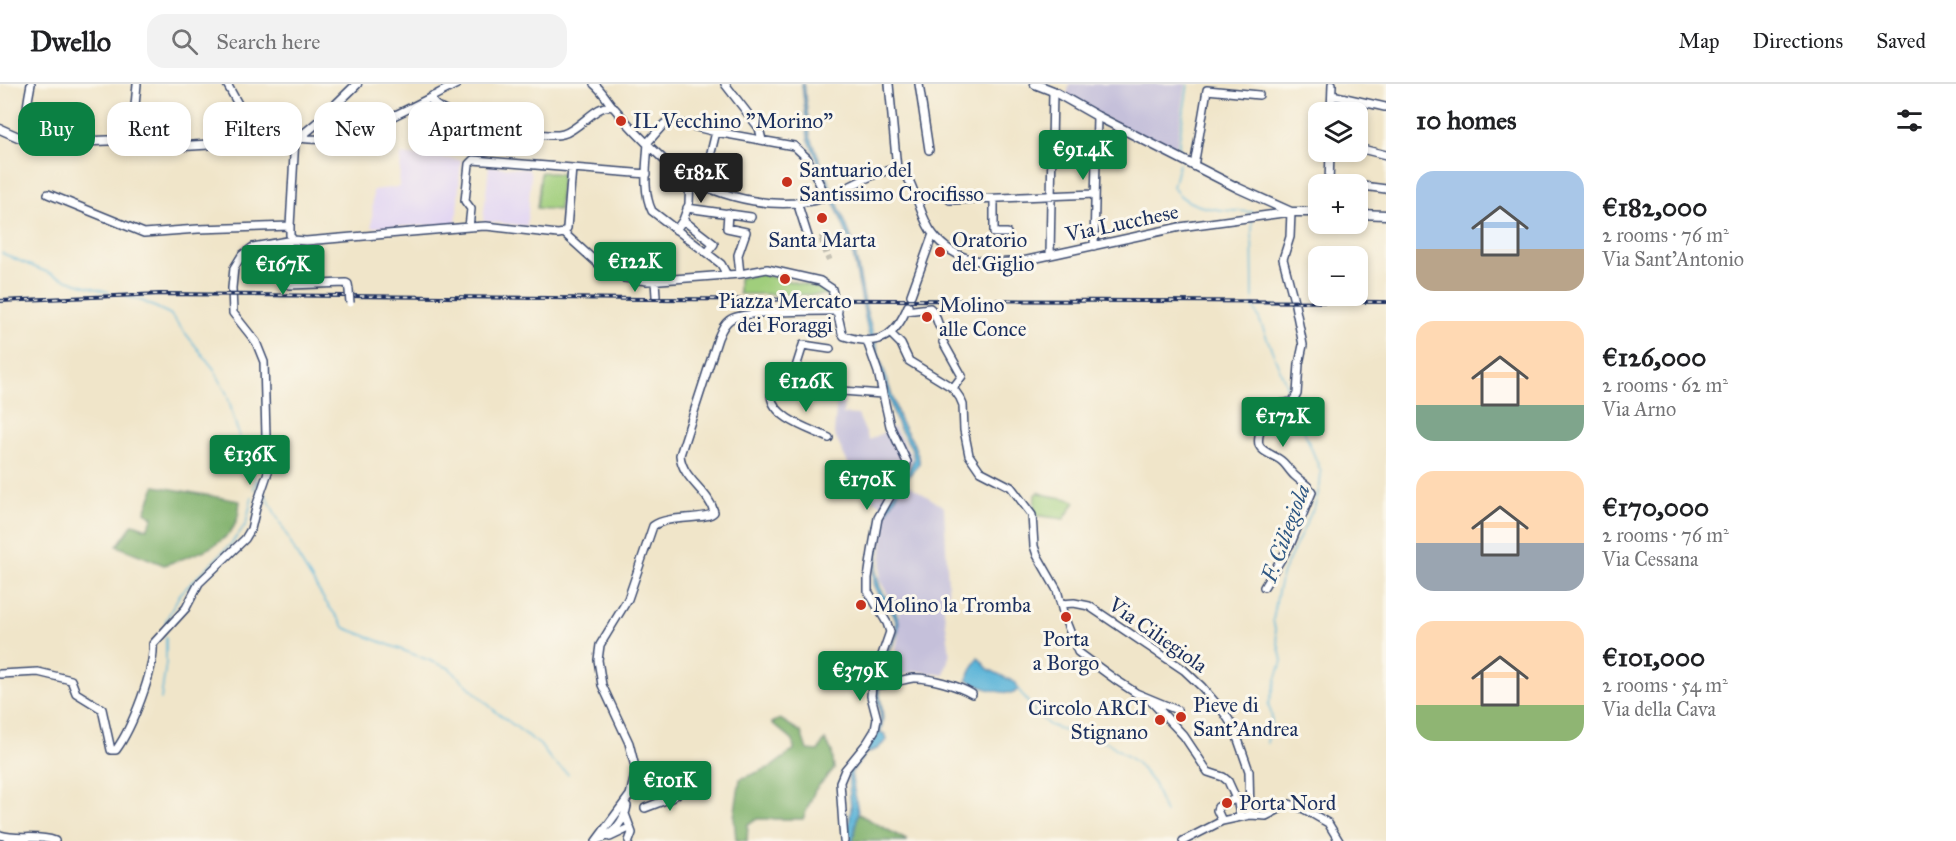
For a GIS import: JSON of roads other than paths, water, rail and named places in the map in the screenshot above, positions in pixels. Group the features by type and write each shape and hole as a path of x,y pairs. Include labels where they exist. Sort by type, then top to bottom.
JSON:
{"main road":[{"path":"302,133 317,123 357,84"},
{"path":"1035,84 1053,91 1238,188 1291,212 1308,212"},
{"path":"0,129 18,137"},
{"path":"1368,215 1384,216"}],"street":[{"path":"29,102 31,84"},
{"path":"135,102 137,84"},
{"path":"226,84 237,102"},
{"path":"302,138 317,139 348,134 458,84"},
{"path":"725,84 759,128 762,140"},
{"path":"889,84 897,169 907,177 933,234 911,295"},
{"path":"919,84 929,150"},
{"path":"1332,84 1332,102"},
{"path":"597,85 613,107 662,158 703,184 752,200 771,203 797,202 826,197 897,169"},
{"path":"1194,166 1207,90 1259,95"},
{"path":"1050,255 1053,91"},
{"path":"1332,95 1385,107"},
{"path":"432,96 435,106 460,116 495,127 551,135 570,132 596,110 608,106 613,107"},
{"path":"1094,246 1097,116"},
{"path":"733,274 651,211 648,200 648,142 664,124 670,121 799,149 807,158 826,197"},
{"path":"703,184 716,132"},
{"path":"1368,150 1386,155"},
{"path":"294,156 289,285 346,283 350,303"},
{"path":"469,226 471,209 465,201 469,164 473,160 647,174"},
{"path":"0,674 38,672 71,680 76,693 102,709 111,750 116,750 136,716 154,657 153,644 186,608 199,584 245,539 251,529 270,465 266,430 264,362 256,342 233,313 234,268 242,255 253,247 291,241 469,226 558,234 567,228 572,168"},
{"path":"676,230 687,208 690,177"},
{"path":"1368,187 1386,189"},
{"path":"48,194 144,233 290,226"},
{"path":"950,200 1095,194"},
{"path":"994,199 994,233 1007,233"},
{"path":"791,243 810,243 797,202"},
{"path":"687,208 750,217"},
{"path":"1264,587 1291,543 1312,492 1310,487 1295,476 1281,460 1260,448 1258,436 1266,413 1271,407 1293,401 1297,394 1303,345 1283,259 1290,237 1291,212"},
{"name":"Via Lucchese","path":"933,234 955,254 972,261 1009,263 1180,227 1291,212"},
{"path":"728,213 727,228 746,232 733,274"},
{"path":"683,220 714,244 707,253"},
{"path":"564,232 593,261 611,274 632,280 655,281 767,269 826,284 832,289 844,336 867,341 878,340 891,334 903,320 907,309 930,308 939,326"},
{"path":"655,281 656,296"},
{"path":"602,839 625,804 636,777 629,743 602,685 598,660 600,645 628,599 654,525 681,517 709,516 714,512 684,468 680,455 718,338 724,325 732,318 741,316 838,312"},
{"path":"891,334 901,344 909,361 953,388 963,405 964,430 970,458 980,471 1011,487 1032,515 1034,546 1037,555 1057,590 1078,652 1116,680 1150,700 1176,710"},
{"path":"844,841 840,782 845,770 867,743 875,728 876,719 871,696 872,684 890,630 870,595 867,586 868,573 878,518 906,468 907,462 904,451 893,433 878,372 867,341"},
{"path":"943,342 962,376 953,388"},
{"path":"790,386 802,345 830,349"},
{"path":"829,438 786,417 779,411 772,401 773,391 777,386 882,394"},
{"name":"Via Ciliegiola","path":"1061,604 1074,603 1089,606 1184,670 1202,687 1230,721 1236,733 1249,771 1251,815"},
{"path":"872,684 882,686 920,678 959,688 972,694"},
{"path":"1150,700 1184,736 1208,772 1228,781 1237,798 1240,817"},
{"path":"645,808 680,792"},
{"path":"1222,821 1218,807 1237,798"},
{"path":"617,830 625,814 627,806 625,804"},
{"path":"1183,841 1222,821 1251,815 1266,816 1285,806 1295,805 1328,823 1339,841"},
{"path":"625,814 632,833 629,841"},
{"path":"602,839 617,830 629,828"},
{"path":"0,835 12,838 45,838 55,841"}],"water":[{"path":"802,84 804,84 810,136 853,242 866,309 878,352 900,421 913,442 919,459 919,464 906,479 883,519 876,572 880,588 889,603 894,601 897,605 894,610 899,626 880,672 879,680 883,718 880,733 885,734 887,740 877,749 866,753 851,773 858,812 853,841 847,841 851,808 848,772 879,727 877,675 896,631 895,619 874,583 878,530 886,508 914,459 911,447 898,426 868,332 851,244 808,138"},
{"path":"978,657 988,669 1016,683 1018,689 1014,693 996,691 967,679"}],"waterway":[{"path":"1179,155 1188,84"},
{"path":"1179,163 1173,187 1188,201 1209,208 1252,213"},
{"path":"1252,221 1253,298"},
{"path":"2,253 54,275 109,292"},
{"path":"127,297 138,299 170,314 214,369 227,394 246,461 259,485"},
{"path":"1253,304 1292,399"},
{"name":"F. Ciliegiola","path":"1267,743 1272,719 1268,706 1282,661 1273,620 1278,591 1283,572 1315,505 1321,472 1293,404"},
{"path":"254,489 256,481"},
{"path":"265,494 298,557 345,628 449,668 496,712 540,745 552,761 568,774"},
{"path":"166,625 166,620 180,594 231,544 246,524 252,497"},
{"path":"161,699 166,663 166,637"},
{"path":"1018,689 1036,713 1049,725 1107,742 1137,763 1154,784 1165,813"}],"tunnel":[{"path":"810,243 822,239 829,260"}],"railway":[{"path":"0,301 161,294 645,299 1386,302"}],"place":[{"name":"IL Vecchino \"Morino\"","path":"621,121"},
{"name":"Santuario del Santissimo Crocifisso","path":"787,182"},
{"name":"Santa Marta","path":"822,218"},
{"name":"Oratorio del Giglio","path":"940,252"},
{"name":"Piazza Mercato dei Foraggi","path":"785,279"},
{"name":"Molino alle Conce","path":"927,317"},
{"name":"Molino la Tromba","path":"861,605"},
{"name":"Porta a Borgo","path":"1066,617"},
{"name":"Pieve di Sant'Andrea","path":"1181,717"},
{"name":"Circolo ARCI Stignano","path":"1160,720"},
{"name":"Porta Nord","path":"1227,803"}]}
